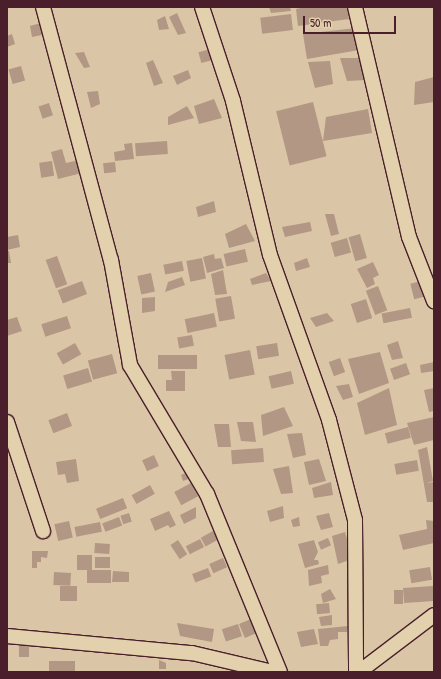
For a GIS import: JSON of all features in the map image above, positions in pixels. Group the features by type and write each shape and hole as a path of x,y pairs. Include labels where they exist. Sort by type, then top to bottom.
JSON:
{"street":[{"path":"43,7 111,260 130,365 207,494 280,672"},
{"path":"202,7 232,101 270,256 329,420 355,520 358,672"},
{"path":"354,7 409,237 434,301"},
{"path":"7,422 43,531"},
{"path":"358,672 434,615"},
{"path":"7,636 192,653 273,672"}],"building":[{"path":"269,7 290,7 291,11 271,13"},
{"path":"306,7 347,7 349,19 298,26 296,9"},
{"path":"177,13 186,33 178,35 169,17"},
{"path":"291,14 293,30 262,34 260,18"},
{"path":"165,16 169,29 159,30 157,20"},
{"path":"44,22 47,34 32,37 30,26"},
{"path":"356,28 365,49 307,59 303,34"},
{"path":"12,34 15,44 7,47 7,36"},
{"path":"211,49 214,60 201,63 198,52"},
{"path":"84,52 90,67 84,68 75,53"},
{"path":"340,58 361,58 366,80 347,81"},
{"path":"153,60 163,83 154,86 146,63"},
{"path":"330,61 333,84 315,88 308,62"},
{"path":"21,66 25,80 13,84 9,70"},
{"path":"188,70 191,78 177,85 173,76"},
{"path":"434,77 434,102 414,105 415,82"},
{"path":"98,91 100,104 91,108 87,92"},
{"path":"214,99 222,118 199,124 194,106"},
{"path":"313,102 327,156 290,166 276,111"},
{"path":"49,103 53,115 43,119 39,106"},
{"path":"187,106 194,118 168,125 168,117"},
{"path":"368,109 372,133 323,141 326,117"},
{"path":"167,141 168,154 136,156 135,143"},
{"path":"132,143 134,159 115,161 114,152 125,150 124,144"},
{"path":"62,149 66,163 79,160 82,173 58,179 51,152"},
{"path":"52,161 54,176 41,178 39,163"},
{"path":"115,162 116,172 104,173 103,163"},
{"path":"214,201 216,212 198,217 196,207"},
{"path":"325,214 334,214 339,234 331,236"},
{"path":"310,222 312,231 285,237 282,227"},
{"path":"246,224 255,241 229,248 225,234"},
{"path":"360,234 367,258 355,261 348,237"},
{"path":"18,235 20,247 7,250 7,237"},
{"path":"347,238 351,252 335,257 331,243"},
{"path":"245,249 248,262 226,267 224,254"},
{"path":"7,251 9,251 11,263 7,263"},
{"path":"214,254 215,259 221,258 224,268 207,273 203,257"},
{"path":"57,256 67,284 56,288 46,260"},
{"path":"202,258 206,279 190,282 186,261"},
{"path":"307,258 310,267 296,271 294,263"},
{"path":"182,261 184,271 165,274 163,265"},
{"path":"373,262 379,275 373,278 375,284 367,288 357,269"},
{"path":"223,270 227,294 215,295 211,274"},
{"path":"151,273 155,292 141,294 137,276"},
{"path":"266,273 271,281 252,285 250,279"},
{"path":"182,277 185,285 165,292 168,282"},
{"path":"82,281 87,294 63,303 58,290"},
{"path":"421,281 425,297 414,299 410,284"},
{"path":"378,286 387,310 375,315 366,291"},
{"path":"231,296 235,319 219,321 215,299"},
{"path":"155,297 155,311 142,313 142,298"},
{"path":"366,299 372,318 357,323 351,304"},
{"path":"410,308 412,318 383,323 382,314"},
{"path":"214,313 217,327 188,333 185,319"},
{"path":"327,313 334,321 316,327 310,318"},
{"path":"67,316 71,328 45,337 41,324"},
{"path":"17,317 22,331 7,336 7,320"},
{"path":"192,335 194,346 179,348 177,338"},
{"path":"398,341 403,358 392,360 387,345"},
{"path":"75,343 81,354 63,365 57,353"},
{"path":"277,343 279,356 258,359 256,346"},
{"path":"250,350 255,375 229,380 224,355"},
{"path":"380,352 389,383 359,394 348,359"},
{"path":"112,354 117,373 93,380 88,360"},
{"path":"158,355 197,355 197,369 158,369"},
{"path":"340,358 345,372 334,376 329,362"},
{"path":"434,362 434,371 421,373 420,365"},
{"path":"406,363 410,374 394,380 390,369"},
{"path":"88,368 92,381 67,389 63,376"},
{"path":"171,371 185,371 185,391 166,391 166,380 172,380"},
{"path":"291,371 294,384 272,389 269,376"},
{"path":"349,384 353,397 343,400 336,386"},
{"path":"389,388 397,425 365,435 357,403"},
{"path":"434,388 434,411 429,412 424,390"},
{"path":"284,407 293,426 263,436 261,415"},
{"path":"67,413 72,426 53,433 48,420"},
{"path":"434,417 434,440 414,445 407,423"},
{"path":"237,422 253,422 256,442 241,441"},
{"path":"214,424 229,424 231,447 218,447"},
{"path":"408,427 411,438 388,444 385,433"},
{"path":"302,433 306,455 293,458 287,434"},
{"path":"427,447 433,481 426,483 434,482 434,502 427,502 418,450"},
{"path":"263,448 264,462 232,464 231,450"},
{"path":"154,455 159,466 147,471 142,460"},
{"path":"76,459 79,481 67,483 65,474 58,475 56,462"},
{"path":"319,459 326,481 309,485 304,462"},
{"path":"417,460 419,471 396,475 394,464"},
{"path":"289,466 293,493 281,494 273,469"},
{"path":"188,472 191,478 183,481 181,475"},
{"path":"331,482 333,495 314,498 312,488"},
{"path":"191,483 198,496 181,505 174,492"},
{"path":"150,485 155,494 136,504 132,495"},
{"path":"123,498 127,508 100,519 96,509"},
{"path":"283,506 284,518 270,522 267,511"},
{"path":"196,507 196,518 184,524 180,515"},
{"path":"169,511 176,525 170,528 168,525 155,531 150,519"},
{"path":"129,513 132,522 123,524 120,516"},
{"path":"329,513 333,527 321,530 316,516"},
{"path":"119,517 122,525 105,532 102,523"},
{"path":"299,517 300,526 293,527 291,520"},
{"path":"426,520 434,521 434,543 403,550 399,535 427,529"},
{"path":"69,521 73,538 58,541 54,524"},
{"path":"100,522 102,532 76,537 74,527"},
{"path":"213,531 218,540 206,547 201,538"},
{"path":"345,532 353,559 338,564 332,536"},
{"path":"328,538 331,545 321,550 318,542"},
{"path":"200,539 204,547 190,554 186,546"},
{"path":"178,540 187,554 180,559 170,545"},
{"path":"314,540 318,552 314,560 318,560 319,564 305,568 298,544"},
{"path":"95,543 110,544 109,554 94,553"},
{"path":"32,551 48,551 47,558 41,557 41,562 37,562 37,568 32,568"},
{"path":"77,555 92,555 92,570 77,570"},
{"path":"95,557 110,557 110,568 95,568"},
{"path":"223,558 227,567 213,573 209,564"},
{"path":"328,565 329,574 321,576 322,583 309,586 308,570"},
{"path":"430,567 432,580 411,583 409,570"},
{"path":"208,568 211,576 195,582 192,574"},
{"path":"87,570 111,570 111,583 87,583"},
{"path":"113,571 129,572 129,582 112,582"},
{"path":"54,572 71,573 70,586 53,585"},
{"path":"60,586 77,586 77,601 60,601"},
{"path":"433,586 434,601 404,603 403,588"},
{"path":"330,589 336,599 323,603 321,594"},
{"path":"394,590 403,590 403,604 394,604"},
{"path":"329,603 330,613 317,614 316,604"},
{"path":"332,615 332,625 321,626 319,617"},
{"path":"251,619 257,633 245,638 239,624"},
{"path":"177,623 214,629 212,642 180,636"},
{"path":"238,624 242,636 226,642 222,629"},
{"path":"348,626 347,632 338,632 338,639 330,640 328,646 320,646 318,629"},
{"path":"314,629 318,644 301,647 297,632"},
{"path":"19,646 29,646 29,657 19,657"},
{"path":"159,660 166,663 166,669 159,669"},
{"path":"49,661 75,661 75,672 49,672"}]}
